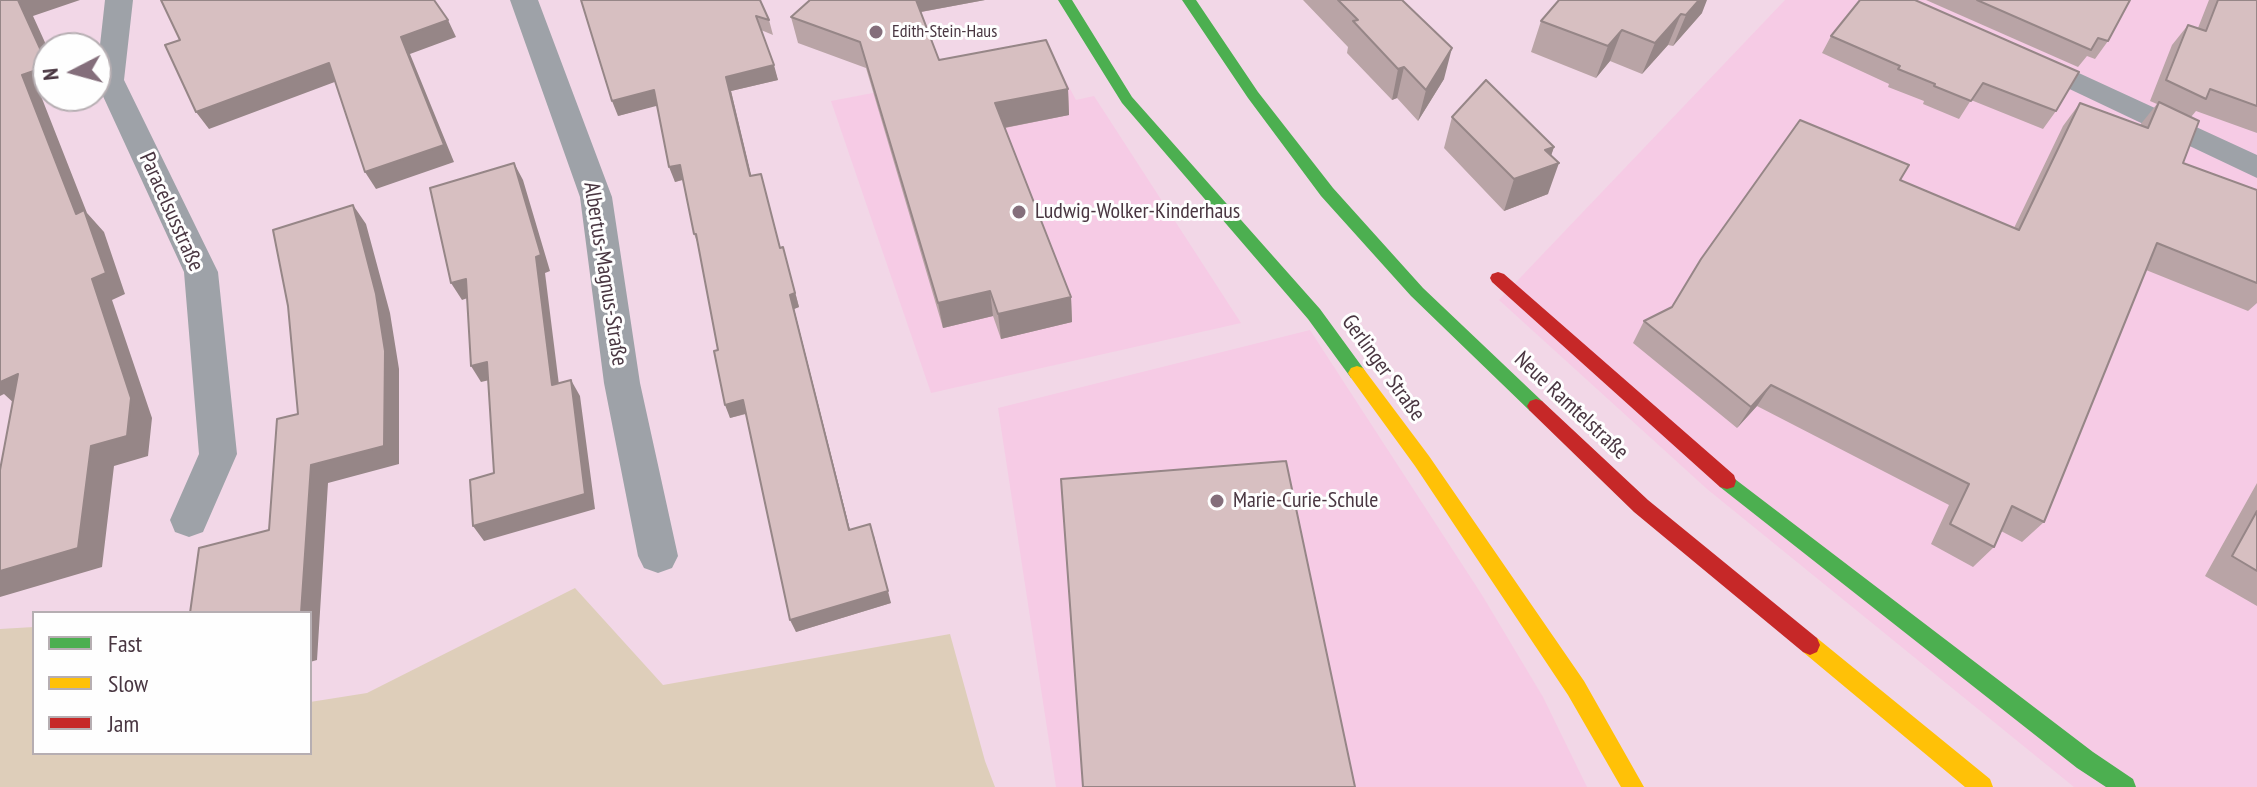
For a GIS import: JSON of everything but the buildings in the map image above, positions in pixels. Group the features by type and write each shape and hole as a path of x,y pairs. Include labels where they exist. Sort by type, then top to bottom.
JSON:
{"street":[{"name":"Paracelsusstraße","path":"119,0 110,80 201,272 218,454 189,520"},
{"name":"Albertus-Magnus-Straße","path":"524,0 596,197 622,383 658,556"},
{"name":"Gerlinger Straße","path":"1065,0 1127,100 1314,314 1422,461 1576,688 1633,787"},
{"name":"Neue Ramtelstraße","path":"1189,0 1253,95 1327,192 1417,292 1641,506 1982,787"},
{"path":"2008,50 2257,168"},
{"name":"Neue Ramtelstraße","path":"1498,278 1717,473 2085,760 2125,787"}],"shaded area":[{"path":"1785,0 2257,0 2257,787 2074,787 1707,489 1499,300"},
{"name":"Ludwig-Wolker-Kinderhaus","path":"1045,42 1076,100 1094,96 1241,323 931,393 831,101 925,83"},
{"name":"Marie-Curie-Schule","path":"1310,330 1482,595 1543,697 1587,787 1056,787 998,408"},
{"path":"575,588 663,685 950,634 995,787 0,787 0,629 32,627 32,755 312,755 312,702 367,693"}],"traffic: fast":[{"path":"1065,0 1127,100 1314,314 1357,373"},
{"path":"1189,0 1253,95 1327,192 1417,292 1536,406"},
{"path":"1727,481 2085,760 2125,787"}],"traffic: slow":[{"path":"1357,373 1422,461 1576,688 1633,787"},
{"path":"1810,645 1982,787"}],"traffic: jam":[{"path":"1498,278 1727,481"},
{"path":"1536,406 1641,506 1810,645"}],"place":[{"name":"Edith-Stein-Haus","path":"876,32"},
{"name":"Ludwig-Wolker-Kinderhaus","path":"1019,212"},
{"name":"Marie-Curie-Schule","path":"1217,501"}]}
